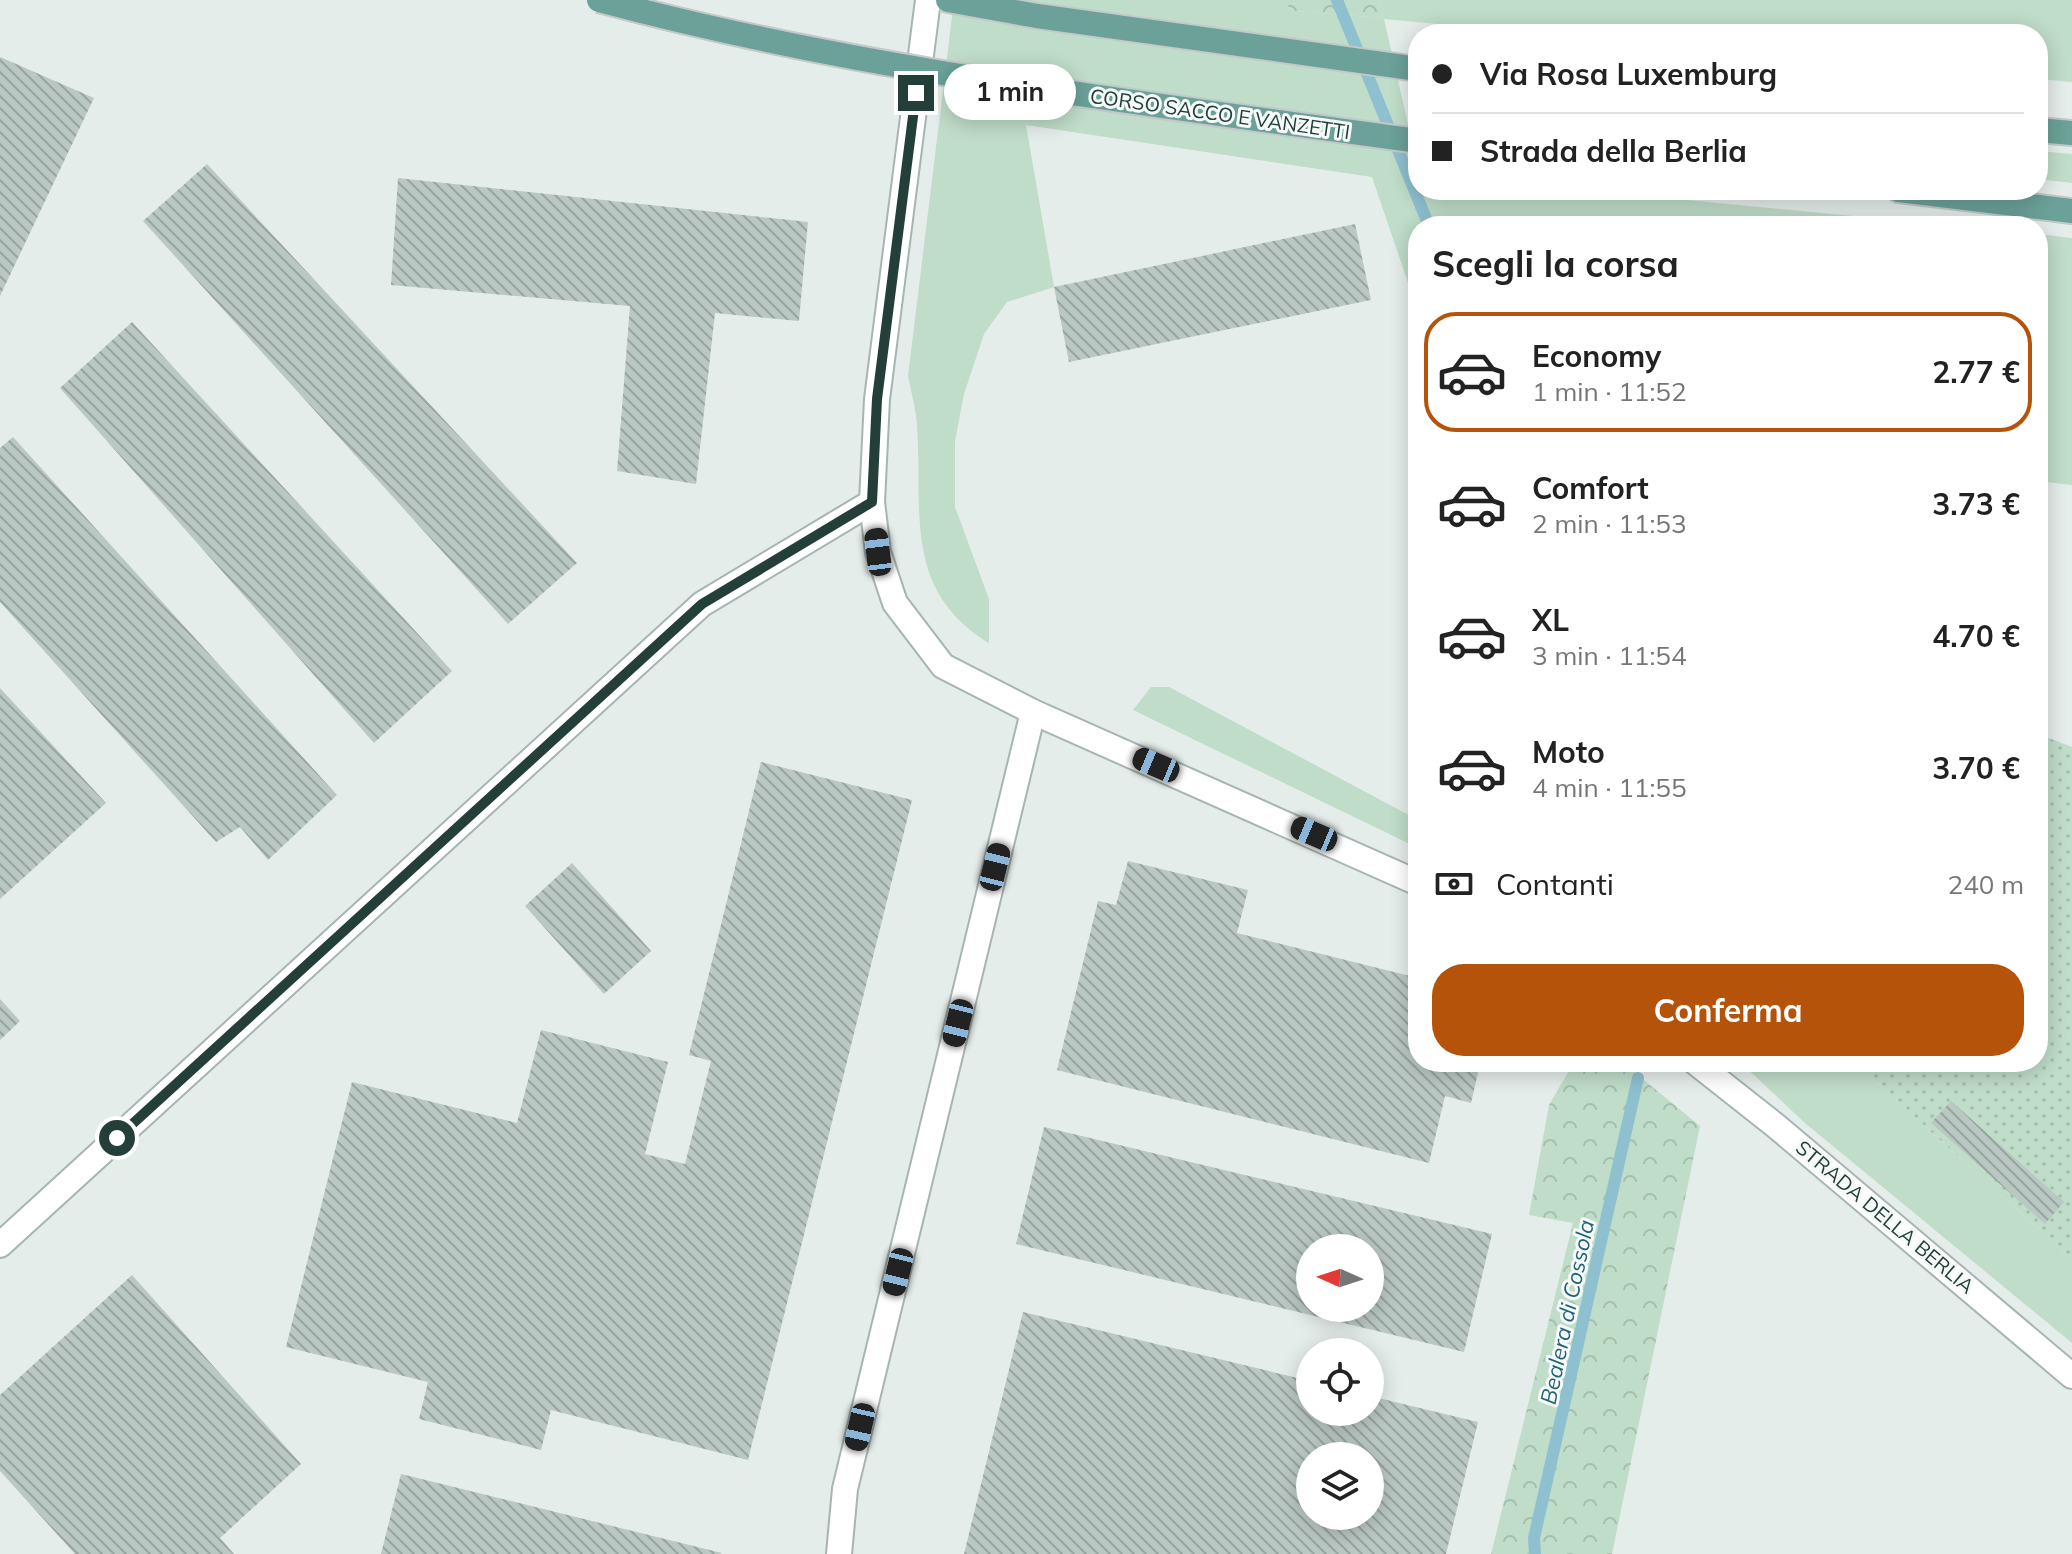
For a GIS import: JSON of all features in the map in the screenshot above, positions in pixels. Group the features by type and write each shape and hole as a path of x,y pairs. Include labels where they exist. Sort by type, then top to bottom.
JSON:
{"main road":[{"name":"CORSO SACCO E VANZETTI","path":"599,0 858,57 1039,88 1408,140"},
{"path":"948,0 1037,16 1408,68"},
{"path":"2048,131 2072,133"},
{"path":"1981,200 2072,211"}],"street":[{"path":"928,0 877,399 872,502 878,552 895,603 943,666 1033,712 1408,878"},
{"path":"0,1245 702,604 872,502"},
{"path":"839,1554 845,1489 1033,712"},
{"name":"STRADA DELLA BERLIA","path":"1707,1072 2072,1376"}],"green space":[{"path":"954,0 1279,0 1295,11 1383,18 1379,0 2072,0 2072,82 2048,80 2048,24 1437,24 1384,19 1408,124 1408,200 1687,200 1852,216 1408,216 1408,283 1372,177 1026,125 1054,287 1007,302 984,334 964,394 955,441 955,507 989,599 989,643 961,622 942,599 930,573 919,518 917,425 908,376"},
{"path":"1279,0 1379,0 1383,18 1295,11"},
{"path":"2048,152 2072,154 2072,183 2048,180"},
{"path":"2048,235 2072,238 2072,485 2048,482"},
{"path":"1151,687 1169,687 1408,815 1408,843 1133,710"},
{"path":"2048,738 2072,747 2072,1259 1865,1072 2048,1072"},
{"path":"1568,1072 1634,1072 1700,1126 1612,1554 1491,1554 1573,1223 1529,1215 1549,1105"},
{"path":"1751,1072 1865,1072 2072,1259 2072,1343 1805,1123"}],"building":[{"path":"0,57 94,98 0,296"},
{"path":"207,164 577,563 508,624 143,221"},
{"path":"398,178 808,222 799,321 715,313 696,484 617,471 630,306 391,285"},
{"path":"1355,224 1371,300 1069,362 1054,287"},
{"path":"132,322 452,671 374,743 60,388"},
{"path":"13,437 337,795 268,860 240,827 216,842 0,602 0,448"},
{"path":"0,688 106,803 0,899"},
{"path":"761,762 912,800 748,1460 551,1410 541,1450 419,1419 428,1382 286,1347 352,1082 517,1123 541,1030 668,1062 645,1154 685,1164 711,1061 689,1055"},
{"path":"1128,861 1248,890 1237,933 1408,976 1408,1072 1478,1072 1471,1103 1445,1096 1429,1163 1057,1070 1098,901 1116,905"},
{"path":"572,863 651,951 604,994 525,906"},
{"path":"0,999 20,1021 0,1040"},
{"path":"1951,1101 2064,1202 2045,1224 1931,1123"},
{"path":"1044,1127 1492,1234 1464,1352 1340,1322 1384,1322 1384,1234 1296,1234 1296,1312 1016,1244"},
{"path":"132,1275 301,1464 220,1538 234,1554 75,1554 0,1471 0,1395"},
{"path":"1023,1312 1296,1378 1296,1426 1384,1426 1384,1399 1478,1422 1446,1554 964,1554"},
{"path":"401,1474 722,1553 381,1554"}],"waterway":[{"name":"Bealera di Cossola","path":"1337,0 1408,174"},
{"name":"Bealera di Cossola","path":"1418,200 1425,216"},
{"name":"Bealera di Cossola","path":"1535,1554 1534,1538 1638,1078"}],"route":[{"path":"117,1138 702,604 872,502 877,399 916,93"}]}
